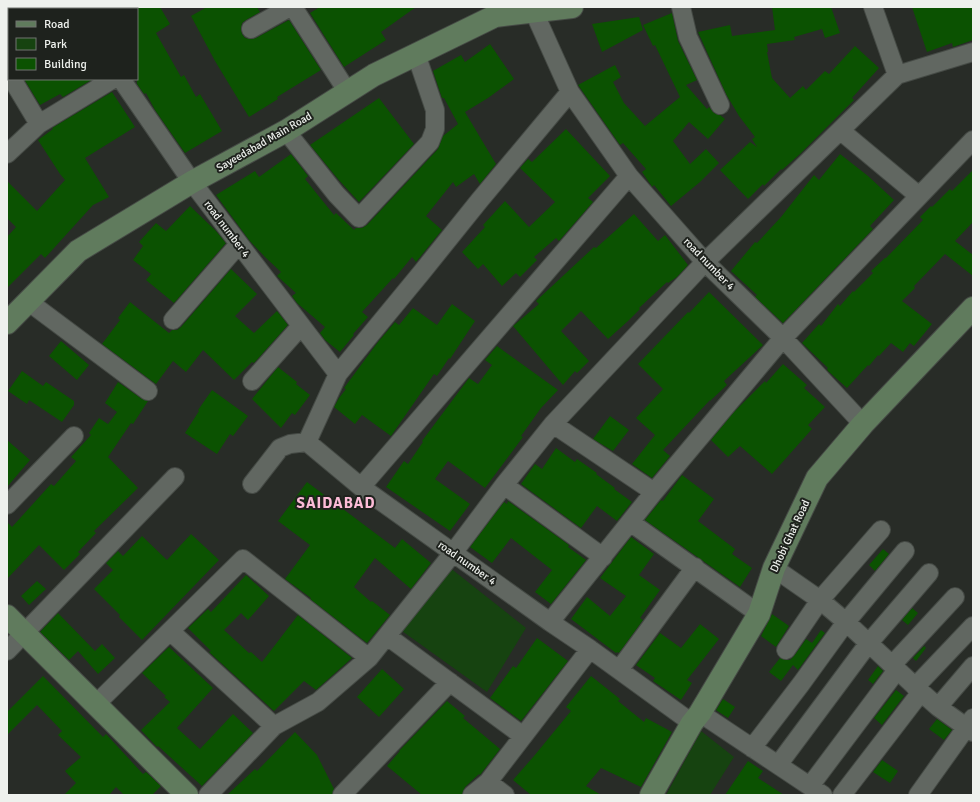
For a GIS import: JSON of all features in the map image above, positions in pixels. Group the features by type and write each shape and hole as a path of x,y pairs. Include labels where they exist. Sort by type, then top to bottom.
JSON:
{"main road":[{"name":"Sayeedabad Main Road","path":"7,324 78,251 192,182 286,132 347,91 374,75 494,16 534,10 572,7"},
{"name":"Dhobi Ghat Road","path":"651,795 759,614 774,568 817,478 863,424 973,308"},
{"path":"7,616 187,795"}],"street":[{"path":"250,29 291,7 347,91"},
{"path":"681,7 688,37 720,105"},
{"path":"873,7 897,75"},
{"name":"road number 4","path":"534,10 570,92 630,176 706,262 783,338 863,424"},
{"path":"208,795 274,726 318,702 369,658 553,424 706,262 897,75 973,52"},
{"path":"286,132 336,194 359,218 430,142 435,130 435,110 416,54"},
{"path":"13,80 39,124"},
{"path":"7,154 39,124 111,80"},
{"name":"road number 4","path":"122,80 192,182 338,374"},
{"path":"252,484 280,448 290,444 307,442 338,374 570,92"},
{"path":"841,131 919,196"},
{"path":"550,622 654,492 783,338 973,140"},
{"path":"361,487 630,176"},
{"path":"173,320 239,244"},
{"path":"29,302 148,391"},
{"path":"252,381 301,326"},
{"path":"553,424 654,492"},
{"path":"7,505 74,436"},
{"name":"road number 4","path":"307,442 361,487 619,670 696,718 752,748 817,791"},
{"path":"7,651 175,477"},
{"path":"504,485 602,557"},
{"path":"630,522 759,614"},
{"path":"786,650 820,600 881,530"},
{"path":"752,748 846,622 905,552"},
{"path":"96,704 243,559 369,658"},
{"path":"619,670 695,568"},
{"path":"774,568 820,600 938,706 971,726 918,795"},
{"path":"778,765 868,644 929,573"},
{"path":"817,791 894,667 955,597"},
{"path":"842,795 918,689 973,626"},
{"path":"170,631 274,726"},
{"path":"387,636 524,736"},
{"path":"472,795 488,782 590,649"},
{"path":"938,706 973,666"},
{"path":"342,795 450,682"},
{"path":"488,782 505,795"}],"green space":[{"path":"449,567 526,628 487,692 402,631"},
{"path":"701,731 734,757 710,795 666,795"}],"building":[{"path":"160,7 170,24 156,33 181,77 184,75 196,97 200,94 222,131 185,153 155,110 146,93 144,94 137,84 137,8"},
{"path":"207,7 257,7 260,12 242,23 242,34 245,38 251,39 256,38 289,20 321,70 277,97 278,99 249,117 215,61 191,16"},
{"path":"320,7 416,7 381,32 386,40 344,67 310,13"},
{"path":"772,7 831,7 840,33 825,38 822,29 794,37 795,40 767,44 772,78 790,98 803,86 806,90 825,71 829,74 855,46 879,68 852,98 854,100 800,154 782,170 781,169 764,186 763,184 748,199 720,170 750,142 757,147 752,139 755,137 739,116 726,94 698,32 730,25 732,36 775,30"},
{"path":"912,7 973,7 973,40 953,47 952,43 927,52"},
{"path":"672,13 678,41 697,80 686,85 707,109 709,107 714,113 725,119 708,139 689,122 673,141 690,164 706,149 719,163 700,182 671,206 654,185 652,187 642,172 646,169 623,143 620,145 578,85 615,65 621,77 613,82 624,103 645,126 680,97 655,45 653,46 643,25"},
{"path":"639,17 643,30 602,52 592,24"},
{"path":"490,44 514,79 488,98 465,112 496,164 480,184 474,174 456,187 453,182 426,216 442,230 416,262 412,257 394,279 393,278 362,312 368,317 340,352 325,340 320,333 325,327 297,303 292,296 296,293 277,276 281,272 249,240 216,195 255,171 259,177 291,154 308,176 305,179 334,215 336,213 354,230 356,228 362,228 367,225 438,149 443,136 458,124 444,98 442,98 433,71 461,55 465,62"},
{"path":"25,80 91,80 63,97 60,94 40,105"},
{"path":"112,92 135,127 85,158 109,197 93,205 45,258 41,254 7,288 7,237 16,227 7,218 7,181 37,211 65,180 38,140 53,129 52,128"},
{"path":"379,98 414,144 359,202 310,145"},
{"path":"566,129 610,176 588,198 593,202 559,241 556,238 534,257 537,260 520,277 516,273 502,286 483,264 478,269 462,252 485,227 483,225 505,201 529,227 555,202 520,168 528,159 532,162"},
{"path":"840,154 868,176 894,200 870,226 873,229 783,323 755,297 757,295 731,271 755,242 757,243 781,217 814,175 819,180"},
{"path":"973,170 973,222 955,241 973,255 973,276 945,254 914,286 915,288 902,301 932,324 914,346 910,343 903,352 891,343 847,388 828,371 828,368 802,343 819,324 821,326 838,304 840,306 853,291 854,292 873,273 871,271 886,258 923,220 920,217 950,189 952,191"},
{"path":"190,206 216,231 226,243 174,303 146,280 151,274 133,260 143,246 139,242 156,223 166,231"},
{"path":"634,214 658,241 665,235 688,265 677,277 668,283 667,282 608,339 581,311 561,331 589,361 577,373 575,371 563,385 513,326 539,304 536,301 594,247 596,248"},
{"path":"231,269 257,294 235,316 254,333 277,311 288,325 254,363 252,362 234,380 203,350 186,372 173,361 156,384 102,344 120,320 118,318 130,302 169,333 172,330 177,330"},
{"path":"709,292 763,345 724,381 727,385 710,400 663,450 670,456 652,478 632,464 655,435 636,418 663,389 638,364"},
{"path":"452,304 475,321 450,359 449,358 437,376 434,374 391,436 362,415 355,424 334,407 346,389 344,388 378,342 395,322 399,325 413,308 437,325"},
{"path":"61,341 89,365 77,380 49,356"},
{"path":"497,346 558,390 541,408 521,436 523,437 485,488 448,461 435,479 470,504 450,531 386,487 404,461 408,464 423,442 422,441 469,378 478,384 492,365 485,360"},
{"path":"783,364 807,385 804,388 825,407 808,425 812,429 772,474 740,446 728,457 711,440 733,413 765,381 766,383"},
{"path":"278,367 297,382 296,384 310,395 295,415 292,413 281,428 252,399"},
{"path":"22,371 43,386 46,382 74,401 74,405 62,422 29,400 27,404 8,391"},
{"path":"118,382 142,399 148,401 108,457 138,488 94,531 96,533 78,552 80,554 64,570 39,545 7,579 7,522 12,527 51,484 54,486 76,461 71,457 91,435 89,433 99,418 108,424 117,412 105,403"},
{"path":"212,390 248,416 233,436 230,434 217,454 185,433 199,411 198,410"},
{"path":"610,416 629,430 613,451 593,439"},
{"path":"7,440 30,460 7,487"},
{"path":"556,448 575,462 577,459 597,473 596,474 615,488 614,489 632,502 617,521 597,506 581,528 521,484 535,464 542,469"},
{"path":"682,475 714,499 698,521 735,549 732,554 752,568 740,587 645,520 661,500 663,501"},
{"path":"307,482 395,548 402,539 431,563 411,589 375,558 354,587 371,602 372,601 390,615 367,643 285,579 310,545 278,521"},
{"path":"508,501 569,545 568,547 586,560 551,604 535,592 552,570 511,538 492,563 470,547 504,502 507,504"},
{"path":"191,534 219,560 142,640 94,589 113,570 106,563 118,551 123,556 142,536 167,560"},
{"path":"631,537 654,554 639,575 660,590 640,618 643,620 619,653 616,653 571,619 587,597 610,616 626,596 600,578"},
{"path":"883,549 889,554 875,571 869,565"},
{"path":"246,575 269,596 248,620 241,613 224,630 249,653 251,652 262,662 298,615 352,658 316,690 304,681 274,711 209,652 211,651 188,628 208,609 211,612"},
{"path":"37,581 46,589 29,605 21,596"},
{"path":"912,608 918,613 908,625 902,620"},
{"path":"58,613 95,651 102,644 115,658 98,674 78,651 69,660 40,632"},
{"path":"772,614 789,626 776,647 761,636"},
{"path":"700,624 719,639 687,680 692,683 681,700 653,681 655,678 636,665 660,633 681,648"},
{"path":"821,630 825,633 798,670 793,665 781,681 769,672 780,658 790,660 806,639 812,643"},
{"path":"537,638 568,661 521,721 490,698 513,666 516,668"},
{"path":"924,646 926,648 916,661 913,658"},
{"path":"169,647 213,688 177,728 200,749 233,714 253,733 202,786 158,746 157,747 141,730 170,702 164,697 166,696 142,673"},
{"path":"878,666 883,671 873,684 868,680"},
{"path":"382,669 404,689 379,717 357,697"},
{"path":"43,676 103,737 106,734 143,774 146,772 161,786 152,795 124,795 116,787 109,795 64,795 76,783 65,771 81,757 58,735 62,731 37,705 7,735 7,712"},
{"path":"591,676 620,699 618,701 644,722 646,718 672,732 641,787 601,768 586,786 601,795 531,795 513,780 571,711 566,707"},
{"path":"896,690 904,696 882,725 874,718"},
{"path":"723,699 735,707 728,718 716,710"},
{"path":"447,701 465,716 463,718 500,749 480,775 479,774 465,787 462,795 422,795 387,766 399,751"},
{"path":"937,719 952,730 944,740 929,729"},
{"path":"295,732 317,755 334,789 332,795 227,795 255,769 257,771"},
{"path":"882,760 898,771 890,783 873,772"},
{"path":"748,761 763,771 758,778 784,795 725,795"}],"district":[{"name":"SAIDABAD","path":"336,503"}]}
